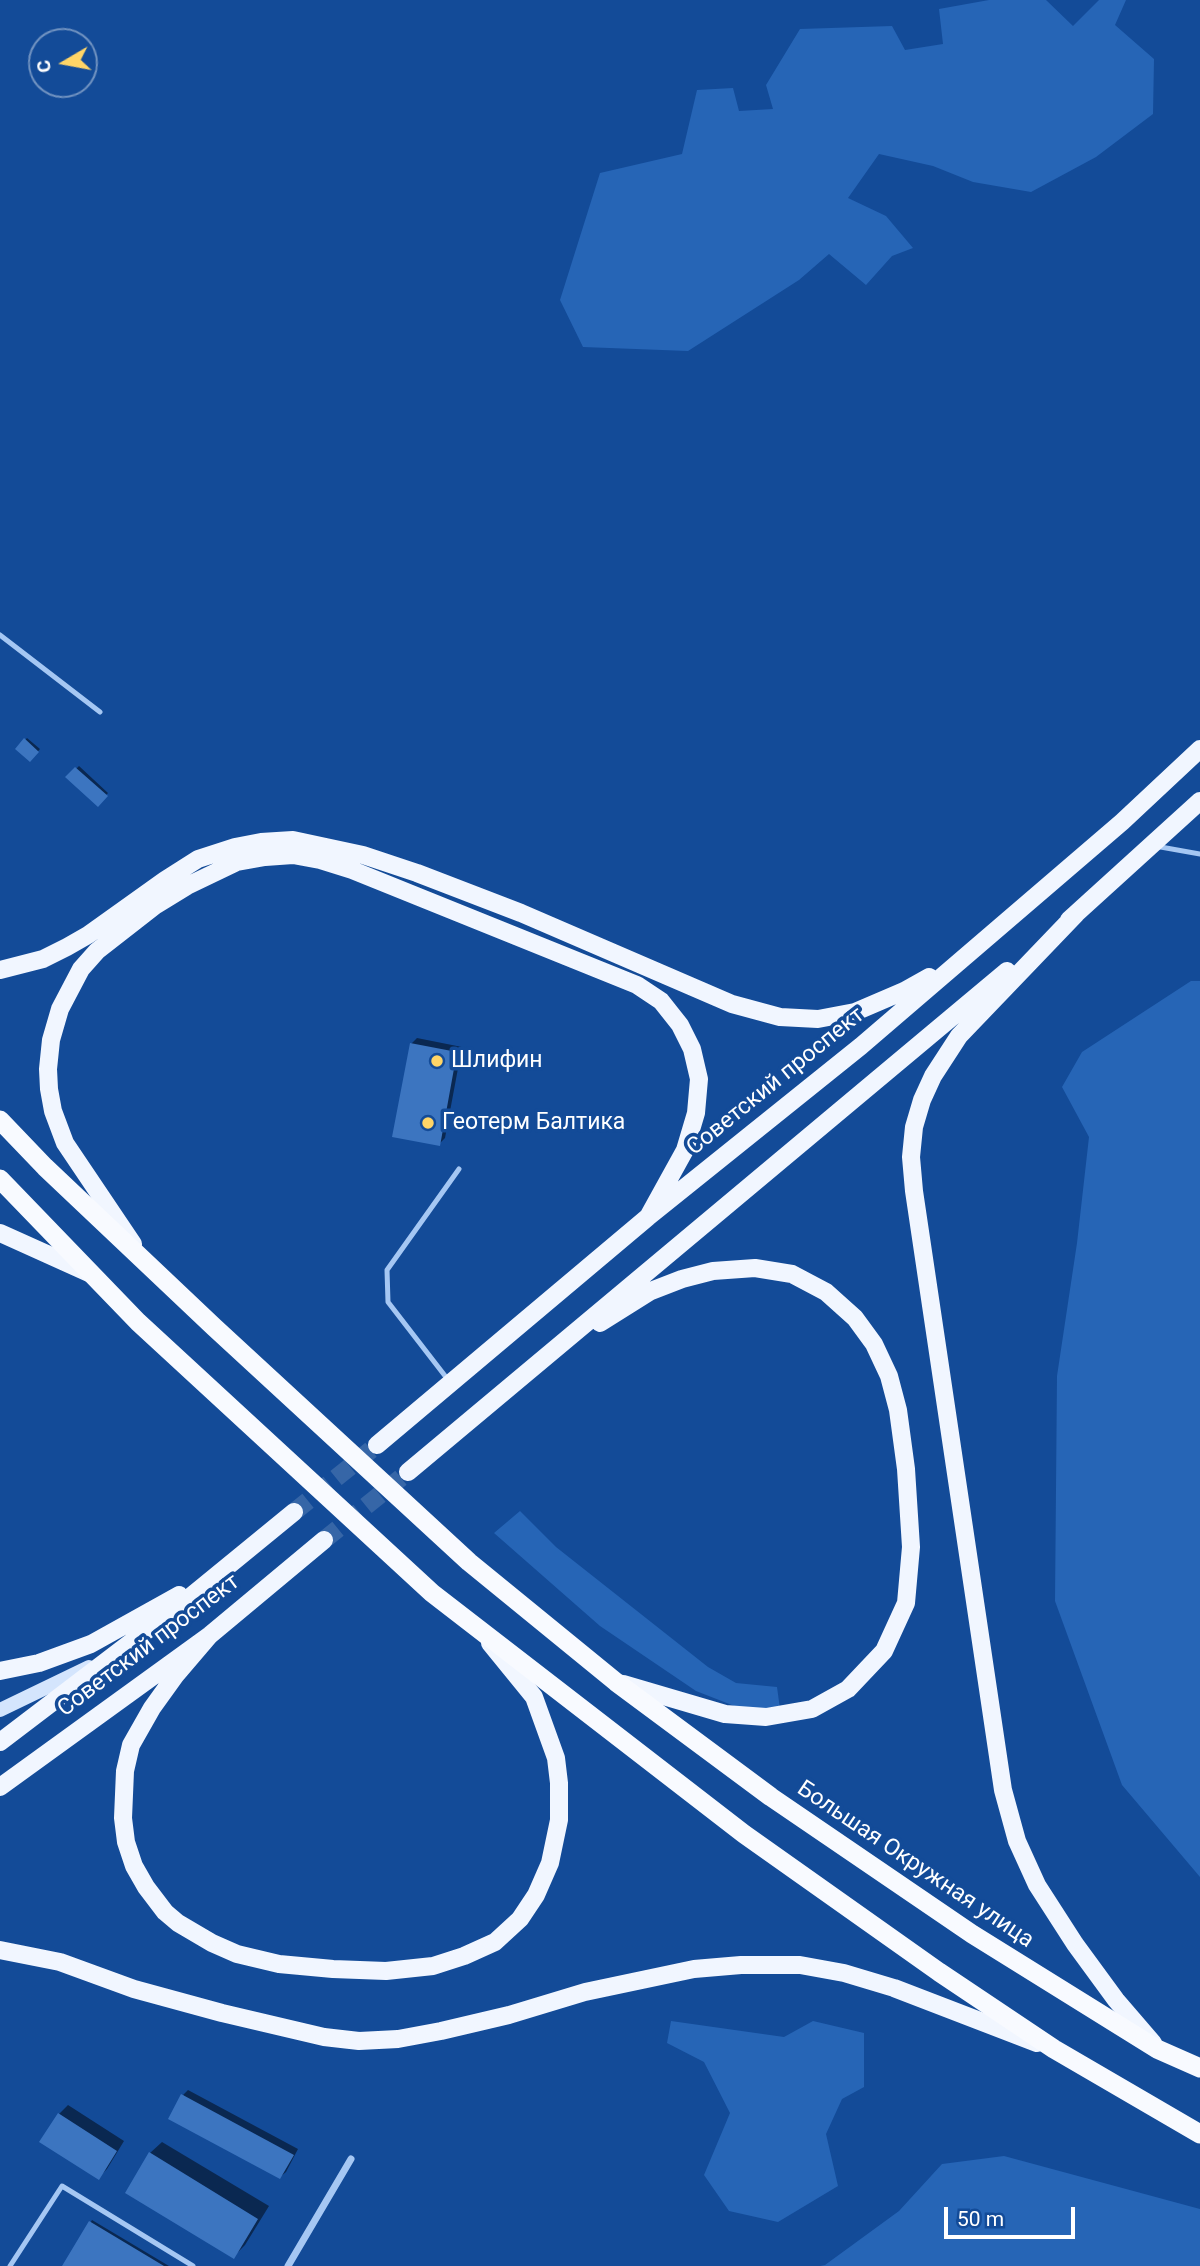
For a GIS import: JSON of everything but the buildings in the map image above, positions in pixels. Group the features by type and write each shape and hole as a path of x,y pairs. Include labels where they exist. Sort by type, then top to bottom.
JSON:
{"highway":[{"path":"0,1120 145,1262"},
{"path":"0,1179 138,1322 432,1592 651,1764 939,1972 1054,2049 1200,2134"},
{"name":"Большая Окружная улица","path":"145,1262 469,1562 616,1682 771,1797 879,1872 1029,1971 1157,2049 1200,2068"}],"main road":[{"name":"Советский проспект","path":"377,1445 648,1217 861,1046 1122,822 1200,749"},
{"path":"408,1472 1076,914 1200,801"},
{"path":"0,970 43,958 67,947 198,859 235,847 293,840 363,855 417,873 521,913 732,1004 780,1017 818,1019 855,1012 904,991 968,954"},
{"path":"145,1262 65,1143 57,1122 49,1089 48,1069 51,1040 60,1009 81,970 97,951 156,905 187,886 237,862 265,857 293,855 352,870 637,985 661,1001 680,1025 692,1049 699,1079 696,1113 685,1150 648,1217"},
{"path":"1076,914 959,1036 933,1076 922,1100 914,1127 911,1157 1003,1790 1017,1840 1037,1885 1075,1944 1157,2049"},
{"path":"0,1233 93,1275"},
{"path":"513,1383 651,1291 713,1271 755,1268 792,1274 826,1292 855,1318 874,1344 889,1376 898,1410 906,1469 911,1547 906,1603 884,1651 848,1689 811,1709 784,1716 746,1717 725,1714 616,1682"},
{"name":"Советский проспект","path":"0,1742 124,1649 294,1512"},
{"name":"Советский проспект","path":"0,1787 209,1635 324,1540"},
{"path":"0,1671 39,1663 91,1644 225,1569"},
{"path":"209,1635 175,1675 131,1745 125,1771 123,1818 126,1842 134,1866 159,1904 178,1923 212,1944 237,1954 279,1964 386,1971 433,1966 495,1942 520,1919 536,1895 550,1863 559,1819 556,1758 534,1697 475,1625"},
{"path":"0,1710 124,1649"},
{"path":"0,1950 60,1962 134,1989 235,2017 324,2037 359,2041 398,2039 441,2031 509,2015 585,1992 694,1969 741,1965 800,1965 844,1973 894,1988 1054,2049"}],"street":[{"path":"288,2266 351,2159"}],"lane":[{"path":"0,635 100,712"},
{"path":"1152,846 1200,854"},
{"path":"451,1383 388,1301 387,1270 459,1169"},
{"path":"9,2266 62,2186 193,2266"}],"shaded area":[{"path":"989,0 1046,0 1073,26 1099,0 1126,0 1115,25 1154,59 1153,114 1096,157 1031,192 973,182 933,166 879,154 848,198 886,216 913,248 892,256 866,285 829,254 799,280 688,351 583,347 560,300 600,173 682,154 697,90 733,88 739,111 773,109 766,85 800,29 892,26 905,50 943,44 939,9"},
{"path":"1191,981 1200,981 1200,1877 1122,1785 1055,1601 1057,1376 1077,1243 1089,1137 1062,1087 1082,1052"},
{"path":"520,1511 556,1547 708,1667 736,1683 777,1687 780,1709 737,1707 696,1691 600,1626 494,1533"},
{"path":"671,2021 784,2037 813,2021 864,2033 864,2087 842,2099 826,2134 838,2186 778,2222 729,2211 704,2175 730,2113 704,2062 667,2043"},
{"path":"1004,2156 1200,2209 1200,2266 820,2266 899,2211 942,2164"}],"tunnel":[{"path":"294,1512 377,1445"},
{"path":"324,1540 408,1472"}],"place":[{"name":"Шлифин","path":"437,1061"},
{"name":"Геотерм Балтика","path":"428,1123"}]}
